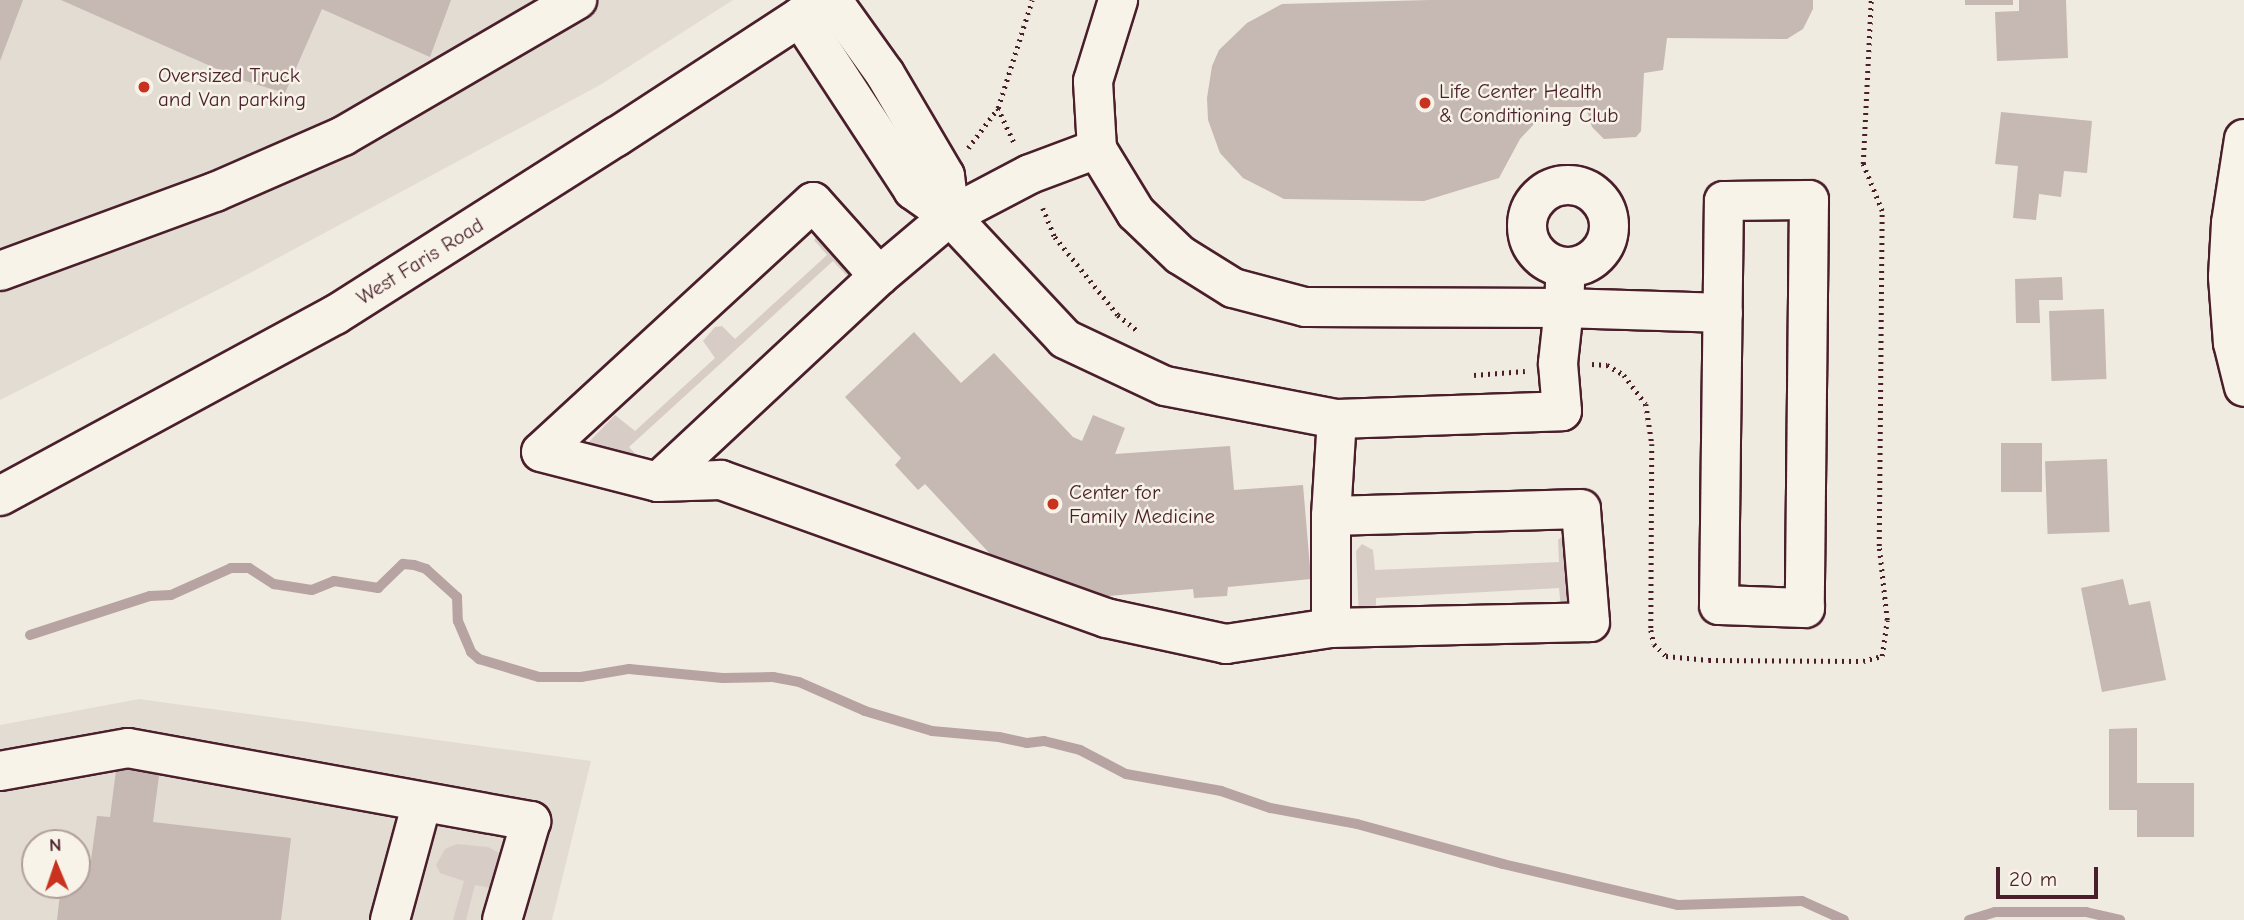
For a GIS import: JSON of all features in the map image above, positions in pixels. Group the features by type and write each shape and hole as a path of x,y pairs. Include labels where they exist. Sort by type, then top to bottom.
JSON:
{"main road":[{"path":"0,271 215,192 343,136 577,0"},
{"path":"1118,0 1093,81 1097,149 1136,213 1180,255 1233,288 1305,307 1564,308 1723,313"},
{"path":"819,6 885,74 945,176 950,216"},
{"path":"819,6 912,190 950,216 1065,339 1165,386 1337,419 1562,411 1558,363 1566,267"},
{"name":"West Faris Road","path":"0,496 335,315 819,6"},
{"path":"2244,139 2231,223 2228,277 2233,343 2244,387"},
{"path":"658,482 878,276 950,216 1030,174 1097,149"},
{"path":"1809,200 1805,608 1719,605 1723,313 1724,201 1809,200"},
{"path":"878,276 813,202 541,452 658,482 721,480 1106,618 1213,642 1226,644 1331,628 1590,622 1581,509 1331,516"},
{"path":"1331,628 1331,516 1337,419"},
{"path":"0,771 128,748 531,821 502,920"},
{"path":"390,920 422,802"}],"path":[{"path":"945,176 998,108 1032,0"}],"shaded area":[{"path":"0,0 733,0 600,85 235,281 0,400"},
{"path":"819,233 856,272 848,277 833,261 629,447 645,464 583,448 615,415 635,431 715,358 703,341 715,327 722,326 735,339 827,255 814,240"},
{"path":"1565,533 1575,608 1561,610 1559,588 1376,598 1376,618 1359,618 1356,551 1362,544 1373,550 1375,570 1559,562 1558,540"},
{"path":"139,699 591,761 552,920 0,920 0,725"},
{"path":"457,844 488,847 503,855 496,889 475,885 466,920 453,920 464,881 440,873 436,865 445,849"}],"building":[{"path":"0,0 23,0 0,61"},
{"path":"61,0 451,0 430,57 322,9 285,93 242,80"},
{"name":"Life Center Health & Conditioning Club","path":"1429,0 1813,0 1813,9 1803,29 1787,39 1667,38 1663,70 1644,73 1641,131 1636,137 1604,139 1592,127 1586,107 1550,107 1520,139 1499,178 1424,201 1284,199 1243,178 1220,153 1208,120 1207,98 1212,66 1219,50 1247,23 1282,4"},
{"path":"1965,0 2013,0 2013,5 1965,5"},
{"path":"2019,0 2066,0 2068,58 1997,61 1995,12 2019,11"},
{"path":"2001,112 2092,121 2087,173 2064,171 2061,197 2039,194 2036,220 2013,218 2018,166 1995,164"},
{"path":"2062,277 2063,300 2039,300 2040,323 2016,323 2015,279"},
{"path":"2104,309 2106,379 2051,381 2049,311"},
{"path":"914,332 961,383 994,353 1073,437 1082,441 1093,415 1125,428 1115,454 1230,446 1234,490 1303,485 1311,579 1228,587 1227,596 1194,598 1193,589 1096,597 992,556 925,484 918,490 895,465 901,458 845,397"},
{"path":"2001,443 2042,443 2042,492 2001,492"},
{"path":"2107,459 2110,532 2048,534 2045,461"},
{"path":"2123,579 2129,605 2150,601 2166,680 2102,692 2081,588"},
{"path":"2137,728 2137,783 2194,783 2194,837 2137,837 2137,810 2109,810 2109,729"},
{"path":"118,755 161,760 153,822 291,838 281,920 57,920 59,899 91,899 91,860 97,816 110,817"}],"waterway":[{"path":"30,635 150,596 171,595 231,568 249,568 274,584 312,590 334,581 378,588 403,564 414,565 426,569 457,597 458,621 471,652 479,659 539,677 581,677 629,669 723,678 773,677 799,682 865,711 932,731 999,737 1027,743 1044,741 1080,750 1126,774 1221,791 1270,808 1357,824 1503,864 1678,905 1802,901 1844,920"},
{"path":"1969,920 1995,912 2086,912 2120,920"}],"place":[{"name":"Oversized Truck and Van parking","path":"144,87"},
{"name":"Life Center Health & Conditioning Club","path":"1425,103"},
{"name":"Center for Family Medicine","path":"1053,504"}]}
